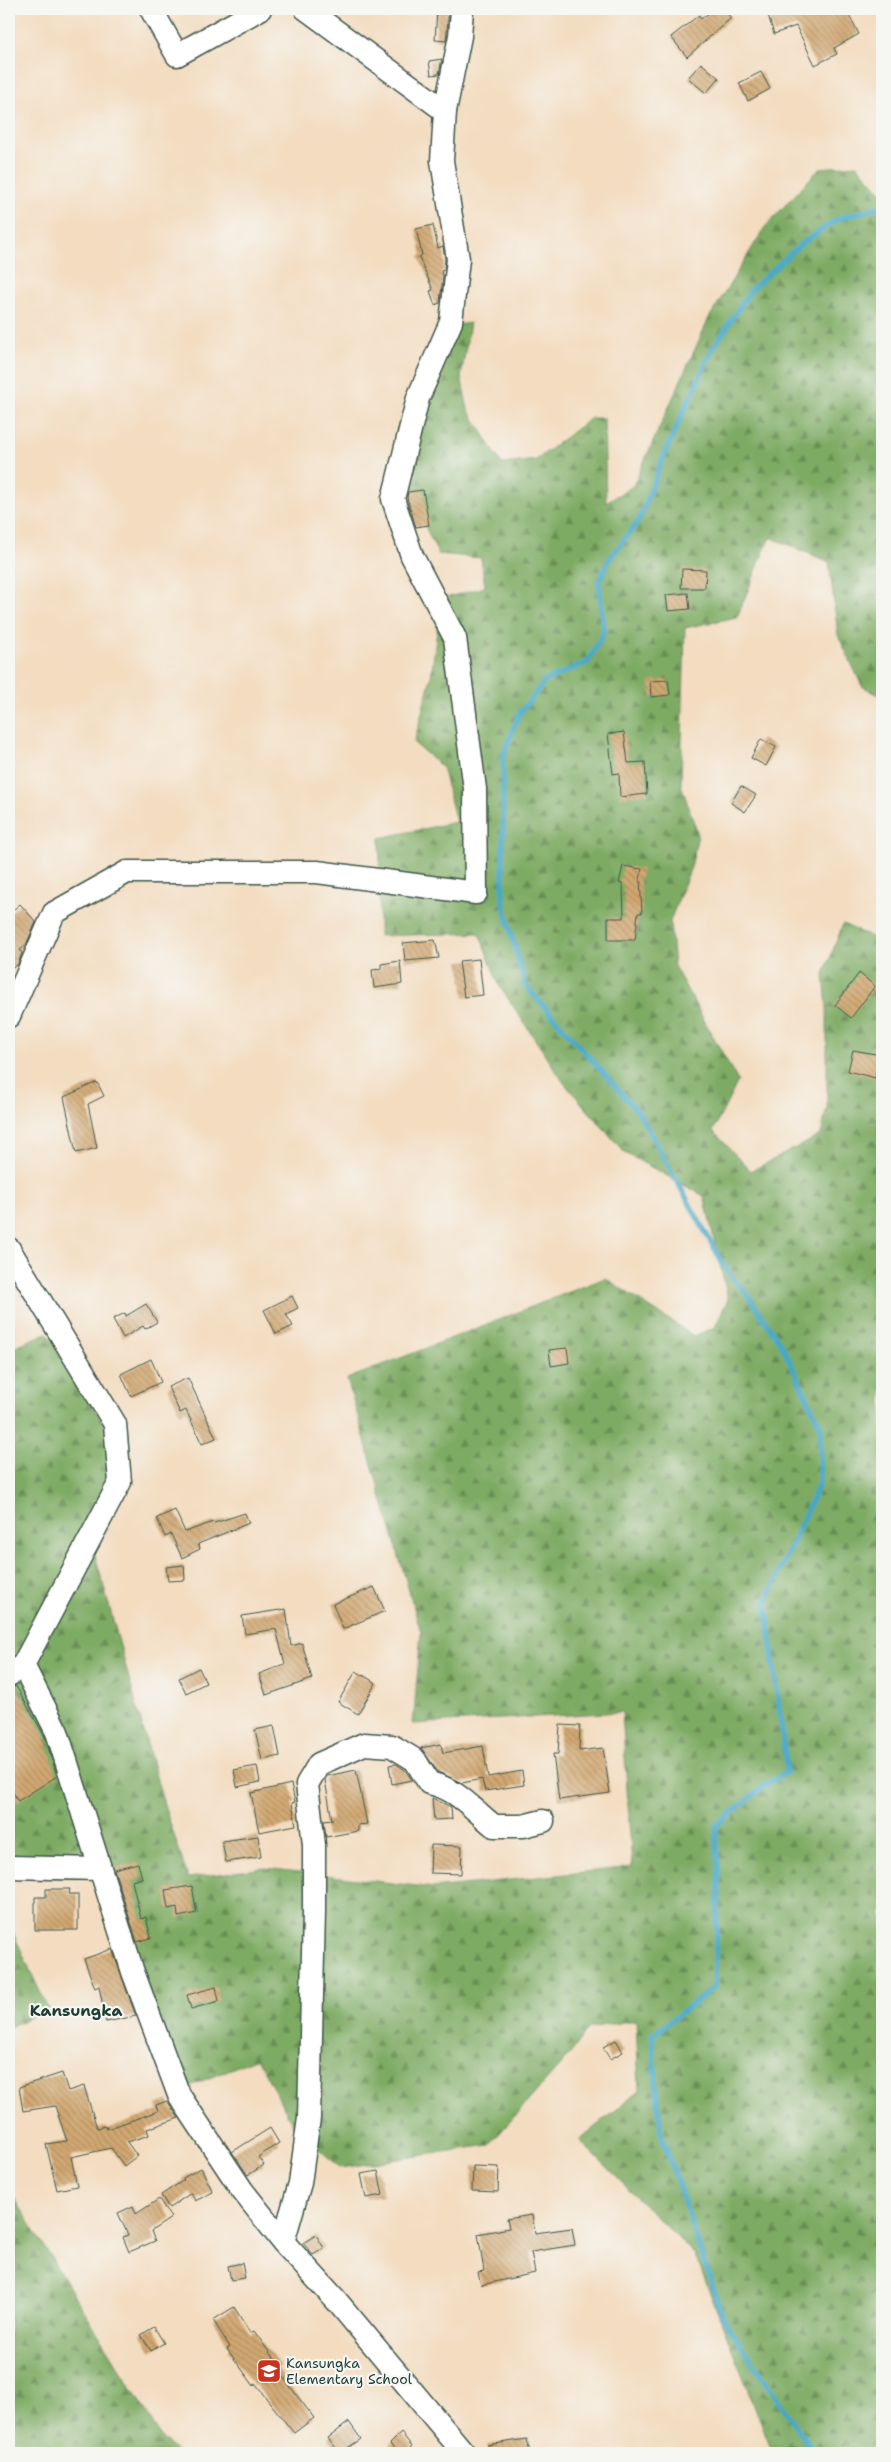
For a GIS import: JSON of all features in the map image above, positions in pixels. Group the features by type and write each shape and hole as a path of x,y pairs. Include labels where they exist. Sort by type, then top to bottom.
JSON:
{"street":[{"path":"151,9 177,55 260,9"},
{"path":"306,9 445,111"},
{"path":"9,1016 54,913 127,872 316,872 476,893 475,790 456,638 412,556 393,499 418,398 451,322 458,259 442,161 445,111 460,36 462,9"},
{"path":"9,1249 115,1424 120,1482 16,1670 57,1732 133,1972 179,2095 242,2190 464,2453"},
{"path":"284,2242 300,2183 309,2118 314,1845 307,1784 311,1777 319,1764 364,1744 392,1746 415,1760 429,1783 444,1786 458,1795 494,1826 522,1826 543,1821"},
{"path":"9,1866 100,1869"}],"green space":[{"path":"857,165 882,193 882,697 862,686 838,635 829,562 770,537 737,617 685,628 681,784 698,835 691,867 670,921 674,966 738,1081 713,1131 751,1171 821,1135 827,1107 827,1009 824,974 843,924 882,942 882,2453 773,2453 695,2255 579,2140 639,2091 636,2020 589,2028 571,2053 489,2145 341,2168 295,2129 257,2058 185,2088 97,1877 9,1877 9,1349 47,1333 120,1449 91,1540 162,1798 188,1878 265,1868 434,1888 632,1867 622,1712 413,1724 421,1632 347,1379 605,1278 694,1336 715,1327 728,1299 704,1196 625,1153 564,1083 499,985 479,933 379,936 380,838 456,822 442,767 414,743 431,677 441,599 485,587 481,558 438,554 403,479 397,429 441,327 470,323 461,377 468,409 502,464 536,460 591,418 604,418 606,502 633,486 709,318 765,227 820,168"},
{"path":"9,1924 48,2009 9,2027"},
{"path":"9,2189 163,2440 178,2453 9,2453"}],"building":[{"path":"437,9 449,9 446,41 435,40"},
{"path":"714,9 724,9 731,18 687,57 671,37 699,15 701,19"},
{"path":"788,9 846,9 859,34 834,48 837,54 815,65 796,26 774,34 768,15"},
{"path":"442,59 439,74 431,75 429,61"},
{"path":"701,63 719,78 706,93 688,78"},
{"path":"761,72 770,89 748,101 739,83"},
{"path":"433,225 438,248 443,246 445,259 444,270 441,271 443,275 440,303 435,305 430,291 433,290 419,257 422,255 416,229"},
{"path":"423,490 429,525 416,527 407,498 408,492"},
{"path":"682,569 706,570 705,588 681,588"},
{"path":"688,593 690,609 668,611 666,595"},
{"path":"668,680 670,695 651,697 650,681"},
{"path":"624,732 628,763 645,762 647,794 620,797 619,773 613,774 608,734"},
{"path":"761,739 776,747 766,766 751,758"},
{"path":"741,786 756,795 745,812 731,803"},
{"path":"623,866 642,869 640,879 642,913 638,913 635,940 608,940 608,918 624,918 623,884 619,883"},
{"path":"20,904 36,922 26,945 20,950 22,953 18,964 9,971 9,914"},
{"path":"435,940 439,958 405,961 403,943"},
{"path":"479,959 483,995 464,997 459,961"},
{"path":"400,961 402,984 374,988 372,970 381,969 381,964"},
{"path":"859,973 875,986 851,1018 835,1005"},
{"path":"853,1050 881,1055 875,1078 848,1071"},
{"path":"97,1082 104,1096 88,1104 97,1148 76,1153 64,1097"},
{"path":"292,1296 298,1308 286,1314 293,1326 276,1334 264,1310"},
{"path":"146,1304 157,1322 145,1329 143,1326 123,1338 113,1319 125,1313 126,1316"},
{"path":"567,1348 569,1363 551,1366 549,1350"},
{"path":"151,1359 161,1382 131,1396 121,1374"},
{"path":"188,1378 216,1438 202,1444 186,1410 180,1413 168,1387"},
{"path":"175,1510 185,1532 245,1513 249,1523 198,1544 200,1549 182,1558 171,1534 165,1537 157,1518"},
{"path":"184,1565 185,1580 168,1581 166,1567"},
{"path":"374,1587 385,1611 343,1629 333,1604"},
{"path":"286,1609 291,1646 302,1643 312,1679 266,1695 259,1674 285,1664 276,1629 245,1634 242,1616"},
{"path":"199,1668 206,1683 186,1693 179,1678"},
{"path":"356,1671 376,1683 358,1714 338,1702"},
{"path":"16,1686 45,1737 57,1776 18,1801 9,1785 9,1688"},
{"path":"560,1725 580,1726 579,1751 603,1748 610,1793 559,1800 553,1754 558,1754"},
{"path":"274,1726 280,1756 262,1760 255,1730"},
{"path":"441,1744 443,1753 483,1746 488,1777 522,1771 524,1785 485,1791 482,1779 462,1783 438,1772 421,1748"},
{"path":"396,1764 405,1770 412,1780 392,1784 389,1765"},
{"path":"257,1766 260,1782 237,1787 234,1770"},
{"path":"356,1770 367,1824 358,1825 358,1831 326,1837 324,1821 332,1820 325,1780 327,1776"},
{"path":"291,1784 295,1802 292,1803 296,1825 259,1832 251,1793"},
{"path":"432,1798 451,1807 452,1819 434,1820"},
{"path":"258,1836 261,1857 226,1862 222,1841"},
{"path":"431,1845 462,1846 461,1874 430,1873"},
{"path":"138,1863 142,1878 132,1881 141,1919 146,1917 151,1938 137,1942 114,1869"},
{"path":"192,1886 197,1913 178,1917 177,1907 168,1909 165,1890"},
{"path":"46,1889 70,1889 69,1894 78,1894 78,1930 35,1930 35,1897 46,1897"},
{"path":"112,1949 136,2016 106,2022 99,1986 95,1988 84,1959"},
{"path":"216,1987 219,2001 191,2009 187,1995"},
{"path":"616,2040 623,2052 610,2059 603,2047"},
{"path":"62,2073 68,2091 84,2086 97,2128 106,2126 107,2129 158,2111 156,2105 167,2101 179,2118 147,2129 149,2135 127,2142 137,2156 124,2166 111,2148 71,2157 77,2186 57,2190 46,2144 67,2141 55,2106 23,2111 19,2087"},
{"path":"270,2128 279,2143 258,2157 264,2165 248,2175 232,2152"},
{"path":"473,2166 499,2167 498,2192 472,2191"},
{"path":"201,2168 213,2192 195,2201 191,2193 169,2208 161,2195 184,2180 183,2178"},
{"path":"378,2171 383,2195 366,2198 361,2174"},
{"path":"159,2199 171,2218 151,2231 155,2241 129,2252 123,2237 128,2235 118,2213 133,2206 136,2214"},
{"path":"532,2215 535,2233 572,2228 575,2245 531,2252 535,2273 481,2285 478,2272 484,2271 478,2234 509,2228 507,2219"},
{"path":"316,2235 324,2248 313,2255 303,2243"},
{"path":"242,2263 245,2278 231,2280 228,2266"},
{"path":"234,2307 250,2333 254,2331 280,2367 277,2369 314,2418 294,2433 255,2384 254,2386 227,2349 230,2347 213,2320"},
{"path":"154,2327 164,2343 151,2351 141,2335"},
{"path":"349,2422 361,2439 340,2453 328,2438"},
{"path":"401,2433 412,2446 405,2453 398,2453 390,2444"},
{"path":"527,2439 530,2453 488,2453 487,2445"}],"waterway":[{"path":"814,2453 723,2318 661,2133 652,2036 714,1987 719,1883 716,1826 764,1786 787,1772 766,1602 819,1484 821,1427 783,1347 747,1294 727,1271 639,1113 525,985 503,902 503,756 519,714 545,681 588,662 604,632 599,582 609,560 639,520 665,453 712,350 751,290 801,244 838,219 882,206"}],"place":[{"name":"Kansungka Elementary School","path":"269,2371"}],"district":[{"name":"Kansungka","path":"76,2010"}]}
